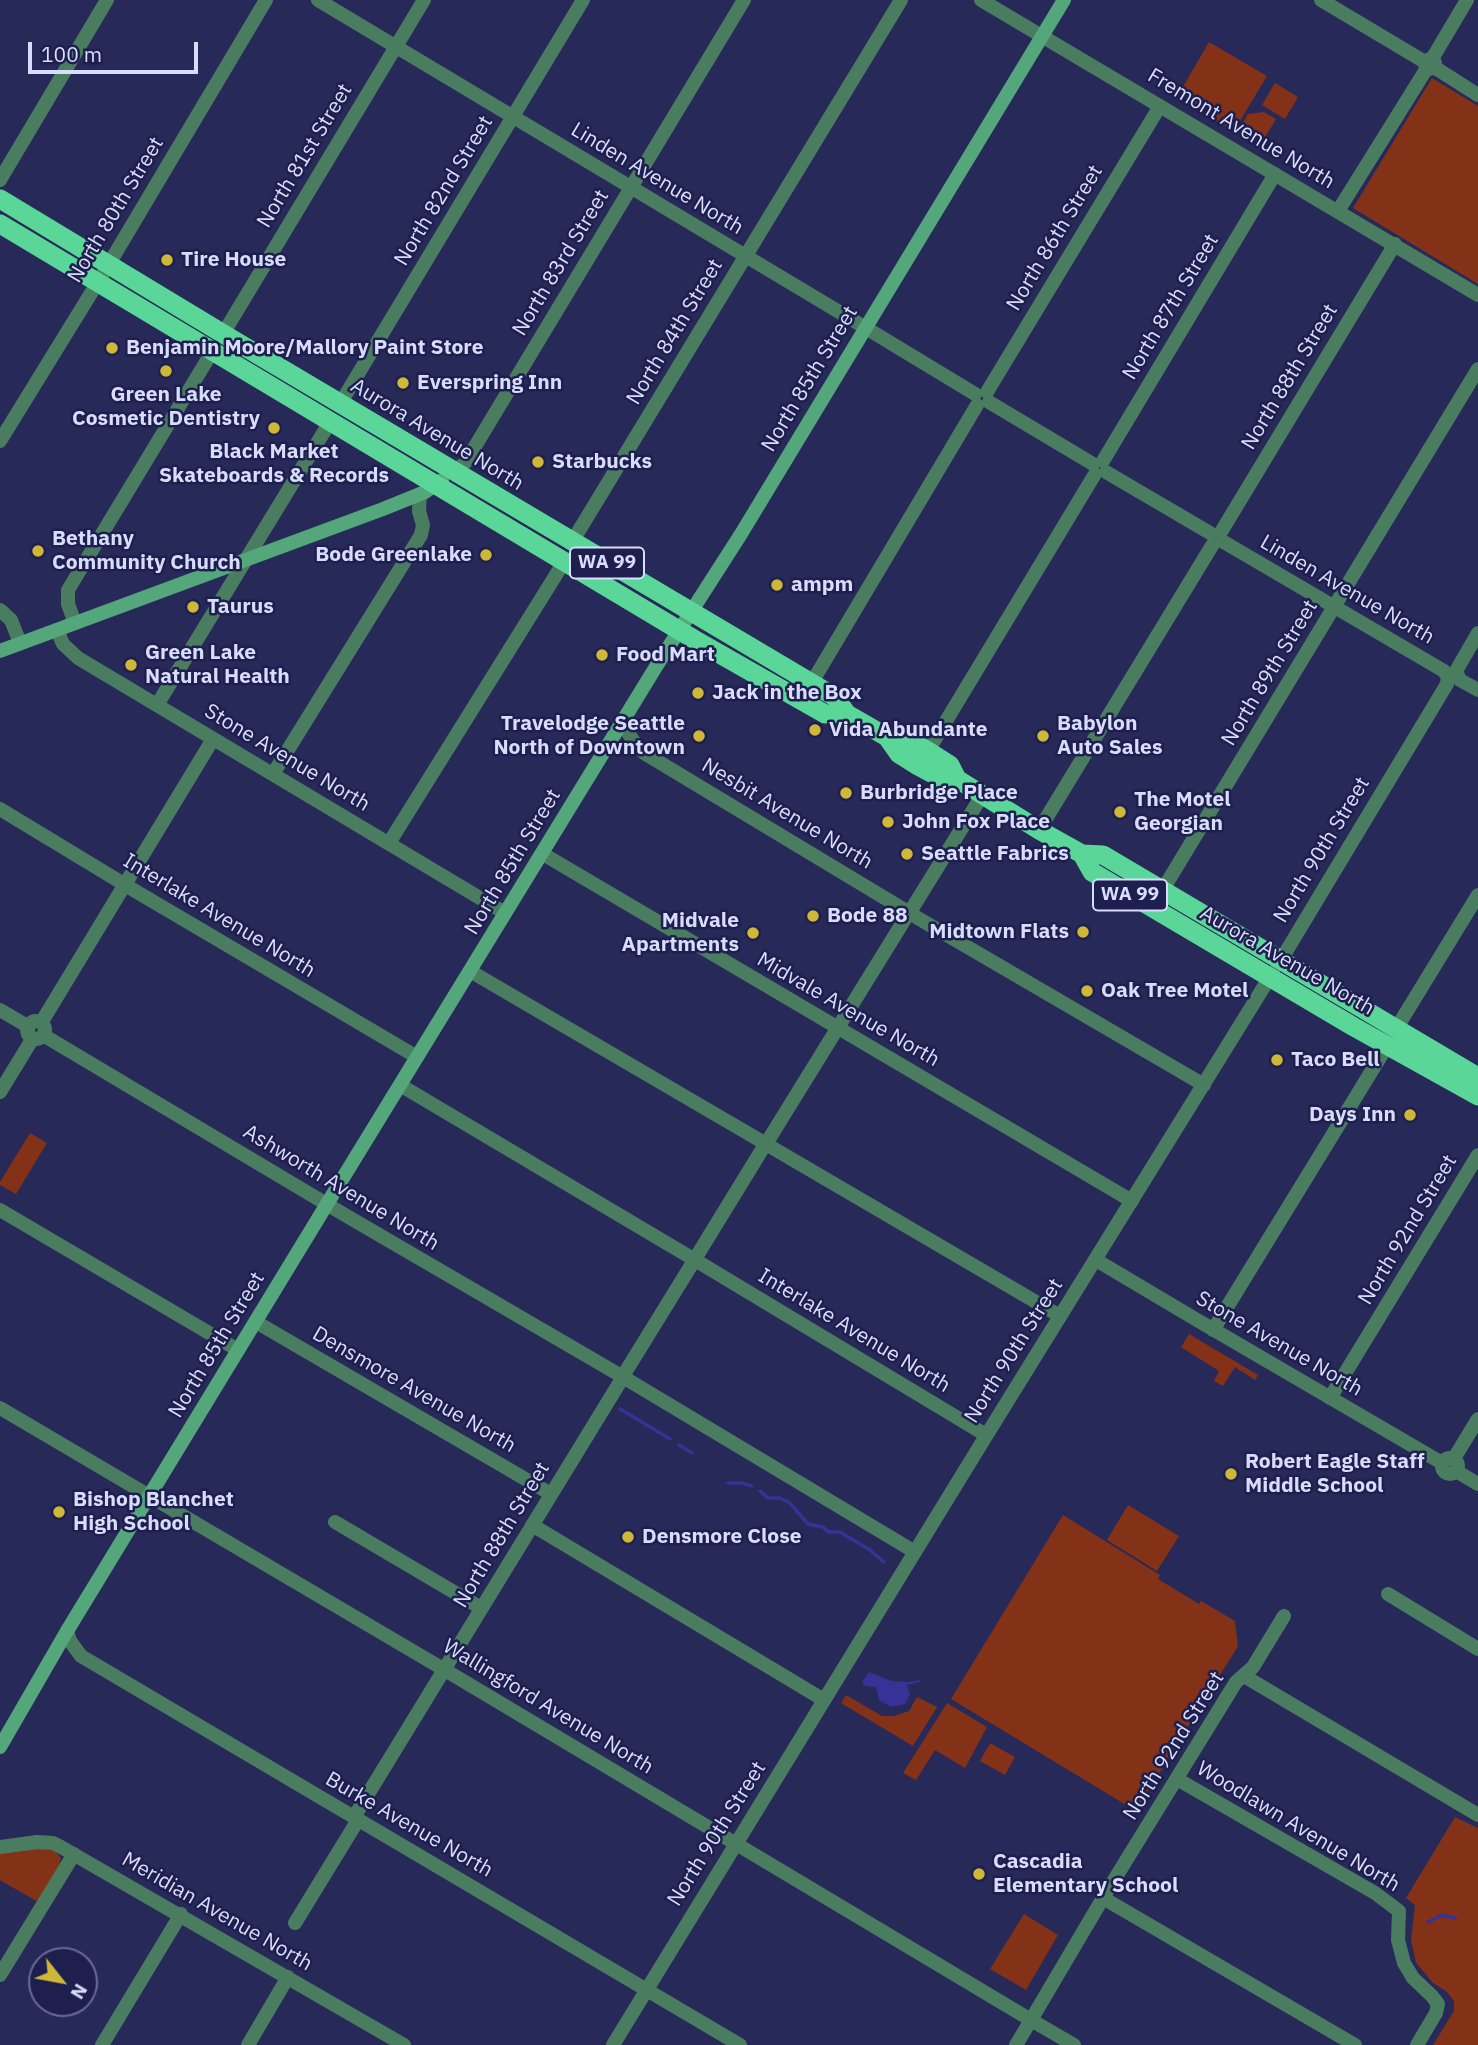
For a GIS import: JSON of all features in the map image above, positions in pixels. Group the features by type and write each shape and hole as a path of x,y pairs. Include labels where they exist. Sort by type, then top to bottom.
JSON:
{"highway":[{"name":"Aurora Avenue North","path":"0,199 453,472 576,535 692,612 835,697 846,714 887,737 909,740 929,751 950,765 957,779 1039,830 1082,854 1103,855 1280,960 1392,1037 1415,1061 1478,1096"},
{"name":"Aurora Avenue North","path":"0,224 330,422 428,489 564,562 825,715 846,714"},
{"name":"Aurora Avenue North","path":"887,737 899,754 918,766 944,780 957,779"},
{"name":"Aurora Avenue North","path":"1082,854 1092,872 1270,978 1471,1072"},
{"path":"1415,1061 1424,1057 1449,1071 1471,1072"}],"main road":[{"name":"North 85th Street","path":"0,1747 149,1496 866,328 1064,0"},
{"path":"0,651 428,489 453,472"}],"street":[{"path":"0,180 107,0"},
{"name":"North 80th Street","path":"0,441 266,0"},
{"name":"Linden Avenue North","path":"318,0 1334,608 1478,690"},
{"name":"North 81st Street","path":"223,334 424,0"},
{"name":"North 82nd Street","path":"340,404 583,0"},
{"name":"North 83rd Street","path":"453,472 465,463 744,0"},
{"name":"North 84th Street","path":"576,535 901,0"},
{"name":"Fremont Avenue North","path":"981,0 1478,295"},
{"path":"1321,0 1478,94"},
{"path":"1338,211 1467,0"},
{"name":"North 86th Street","path":"811,684 1160,106"},
{"name":"North 87th Street","path":"929,751 1275,174"},
{"name":"North 88th Street","path":"1039,830 1395,244"},
{"path":"75,623 68,604 68,590 212,352"},
{"name":"North 89th Street","path":"1162,891 1478,369"},
{"path":"157,705 330,422"},
{"path":"273,774 421,536 423,525 419,511 428,489"},
{"path":"389,843 564,562"},
{"path":"0,610 11,620 20,643"},
{"name":"Stone Avenue North","path":"57,630 63,644 73,654 505,914"},
{"name":"North 90th Street","path":"613,2045 986,1435 1270,978 1478,633"},
{"name":"Nesbit Avenue North","path":"622,723 634,743 644,752 909,913 1204,1084"},
{"path":"0,1092 213,739"},
{"name":"North 88th Street","path":"295,1923 481,1608 982,794"},
{"name":"Interlake Avenue North","path":"0,809 417,1058"},
{"name":"Midvale Avenue North","path":"543,854 1132,1200"},
{"path":"1213,1330 1478,895"},
{"path":"470,971 1060,1316"},
{"name":"Ashworth Avenue North","path":"0,1010 915,1552"},
{"name":"Interlake Avenue North","path":"400,1085 986,1435"},
{"name":"North 92nd Street","path":"1330,1398 1478,1155"},
{"path":"0,1210 238,1350"},
{"name":"Stone Avenue North","path":"1096,1260 1330,1398 1450,1465 1478,1484"},
{"name":"Densmore Avenue North","path":"256,1322 551,1494"},
{"name":"Wallingford Avenue North","path":"0,1408 1074,2045"},
{"path":"1450,1465 1478,1419"},
{"path":"335,1521 481,1608"},
{"path":"532,1525 824,1700"},
{"path":"1388,1594 1478,1649"},
{"name":"North 92nd Street","path":"1016,2045 1236,1682 1253,1667 1284,1616"},
{"name":"Burke Avenue North","path":"67,1631 70,1641 81,1656 740,2045"},
{"path":"1244,1676 1478,1815"},
{"name":"Woodlawn Avenue North","path":"1177,1779 1375,1893 1399,1911 1398,1940 1404,1964 1413,1978 1438,2004 1436,2013 1417,2045"},
{"name":"Meridian Avenue North","path":"0,1847 45,1842 61,1847 181,1914 399,2044"},
{"path":"0,1975 74,1854"},
{"path":"1103,1898 1355,2045"},
{"path":"102,2045 181,1914"},
{"path":"248,2045 288,1977"}],"shaded area":[{"path":"1209,42 1267,76 1234,131 1177,97"},
{"path":"1432,78 1478,106 1478,284 1353,208"},
{"path":"1275,83 1298,97 1285,119 1262,105"},
{"path":"1264,112 1276,119 1261,144 1238,131 1248,114"},
{"path":"30,1133 47,1143 16,1194 0,1185 0,1182"},
{"path":"1189,1334 1258,1375 1255,1380 1235,1367 1223,1386 1214,1381 1219,1371 1181,1347"},
{"path":"1128,1505 1179,1536 1157,1571 1107,1540"},
{"path":"1063,1515 1160,1575 1158,1579 1199,1604 1201,1601 1235,1621 1238,1646 1136,1811 951,1699"},
{"path":"869,1672 892,1681 920,1682 907,1685 910,1695 905,1704 891,1707 879,1700 876,1687 865,1686 862,1682"},
{"path":"846,1695 882,1716 894,1716 909,1711 917,1697 937,1707 913,1746 841,1703"},
{"path":"947,1703 987,1727 965,1768 935,1750 916,1780 903,1773"},
{"path":"990,1743 1015,1757 1005,1775 980,1761"},
{"path":"1455,1817 1478,1828 1478,2045 1433,2045 1454,2011 1454,2001 1446,1991 1433,1983 1416,1963 1411,1940 1415,1905 1406,1898"},
{"path":"39,1848 52,1850 61,1858 38,1902 0,1880 0,1853"},
{"path":"1024,1914 1058,1935 1026,1990 990,1969"}],"waterway":[{"path":"620,1409 670,1439"},
{"path":"679,1445 692,1453"},
{"path":"728,1483 752,1486"},
{"path":"760,1491 768,1498 780,1498 790,1503 808,1524 823,1527 828,1532 840,1532 884,1562"},
{"path":"1428,1922 1442,1915 1455,1918"}],"place":[{"name":"Tire House","path":"167,260"},
{"name":"Benjamin Moore/Mallory Paint Store","path":"112,348"},
{"name":"Green Lake Cosmetic Dentistry","path":"166,371"},
{"name":"Everspring Inn","path":"403,383"},
{"name":"Black Market Skateboards & Records","path":"274,428"},
{"name":"Starbucks","path":"538,462"},
{"name":"Bethany Community Church","path":"38,551"},
{"name":"Bode Greenlake","path":"486,555"},
{"name":"ampm","path":"777,585"},
{"name":"Taurus","path":"193,607"},
{"name":"Food Mart","path":"602,655"},
{"name":"Green Lake Natural Health","path":"131,665"},
{"name":"Jack in the Box","path":"698,693"},
{"name":"Vida Abundante","path":"815,730"},
{"name":"Travelodge Seattle North of Downtown","path":"699,736"},
{"name":"Babylon Auto Sales","path":"1043,736"},
{"name":"Burbridge Place","path":"846,793"},
{"name":"The Motel Georgian","path":"1120,812"},
{"name":"John Fox Place","path":"888,822"},
{"name":"Seattle Fabrics","path":"907,854"},
{"name":"Bode 88","path":"813,916"},
{"name":"Midtown Flats","path":"1083,932"},
{"name":"Midvale Apartments","path":"753,933"},
{"name":"Oak Tree Motel","path":"1087,991"},
{"name":"Taco Bell","path":"1277,1060"},
{"name":"Days Inn","path":"1410,1115"},
{"name":"Robert Eagle Staff Middle School","path":"1231,1474"},
{"name":"Bishop Blanchet High School","path":"59,1512"},
{"name":"Densmore Close","path":"628,1537"},
{"name":"Cascadia Elementary School","path":"979,1874"}]}
